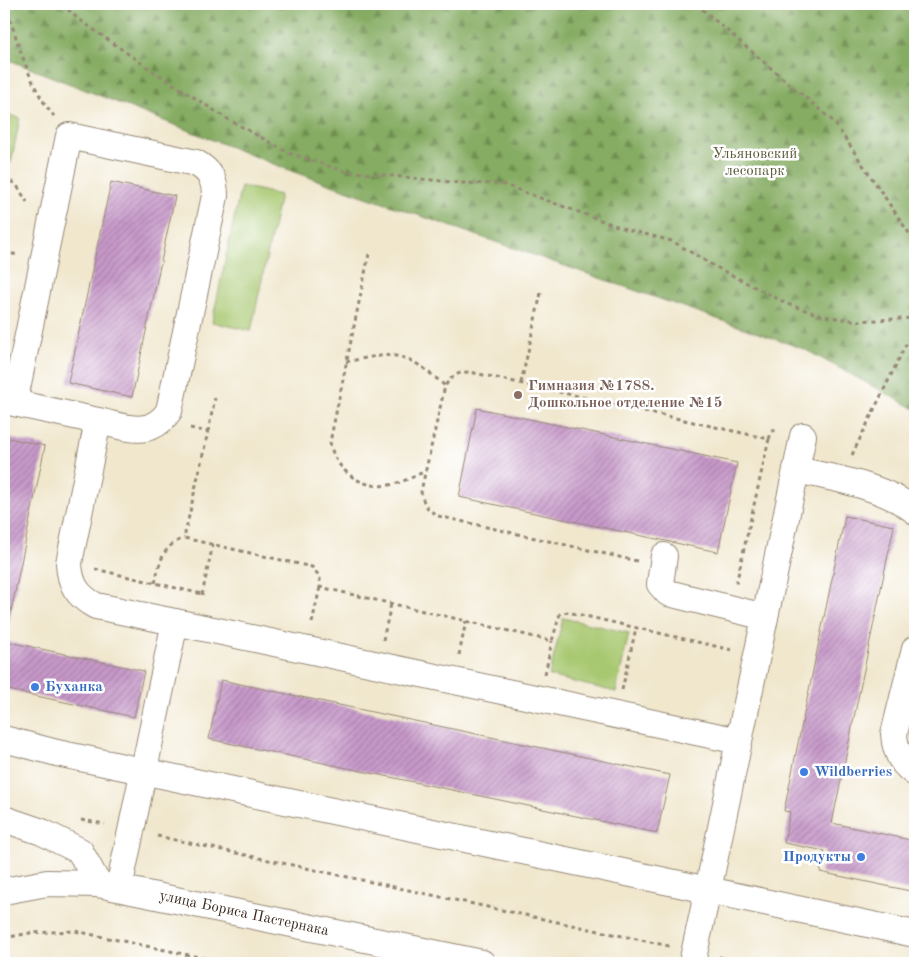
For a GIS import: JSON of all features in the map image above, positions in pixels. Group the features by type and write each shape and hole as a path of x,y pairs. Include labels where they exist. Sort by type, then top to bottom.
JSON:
{"street":[{"path":"70,136 196,163 209,172 213,178 216,196 173,399 169,411 161,422 146,429 9,402 70,136"},
{"path":"98,421 69,563 73,586 86,601 96,606 739,741"},
{"path":"694,957 803,436"},
{"path":"796,470 840,479 896,499 915,511"},
{"path":"663,561 660,584 668,594 765,617"},
{"path":"4,819 42,832 80,851 109,886 131,830 143,771 185,624"},
{"path":"915,649 894,734 900,758 915,773"},
{"path":"4,739 19,745 915,934"},
{"name":"улица Бориса Пастернака","path":"4,891 46,883 109,886 482,963"}],"path":[{"path":"5,4 23,56 44,104 70,136"},
{"path":"62,4 77,18 155,72 226,118 289,153 344,171 461,183 502,184 625,230 672,241 714,266 790,305 823,316 858,322 915,318"},
{"path":"696,4 834,122 915,242"},
{"path":"369,254 330,442 332,454 340,466 352,477 368,484 388,486 426,471"},
{"path":"521,383 541,293"},
{"path":"840,479 915,326"},
{"path":"346,362 384,354 401,356 415,361 445,386"},
{"path":"663,561 438,516 428,510 423,502 421,491 445,386 452,376 460,372 470,372 769,439 731,609"},
{"path":"184,538 215,398"},
{"path":"161,422 208,432"},
{"path":"155,583 162,553 174,541 184,538 312,567 320,577 320,587 306,650"},
{"path":"185,624 202,594 213,544"},
{"path":"69,563 202,594"},
{"path":"320,587 552,641"},
{"path":"377,665 391,604"},
{"path":"539,699 557,619 563,612 757,656"},
{"path":"453,681 466,621"},
{"path":"616,716 636,628"},
{"path":"73,818 694,957 749,963"},
{"path":"4,938 30,932 75,931 227,963"}],"green space":[{"name":"Ульяновский лесопарк","path":"4,4 915,4 915,409 804,349 294,172 4,58"},
{"path":"4,114 20,118 11,163 4,161"},
{"path":"241,186 280,195 251,331 212,322"},
{"path":"563,618 629,633 616,692 549,676"}],"building":[{"path":"111,182 175,196 132,397 68,383"},
{"path":"477,408 737,463 718,552 459,497"},
{"path":"4,437 45,446 5,641 4,641"},
{"path":"845,516 894,526 832,823 915,841 915,892 820,872 825,851 784,843 790,812 784,811"},
{"path":"4,641 144,671 134,717 4,689"},
{"path":"221,680 670,775 657,833 209,739"}],"place":[{"name":"Гимназия №1788. Дошкольное отделение №15","path":"518,395"},
{"name":"Буханка","path":"35,687"},
{"name":"Wildberries","path":"804,772"},
{"name":"Продукты","path":"861,857"}]}
